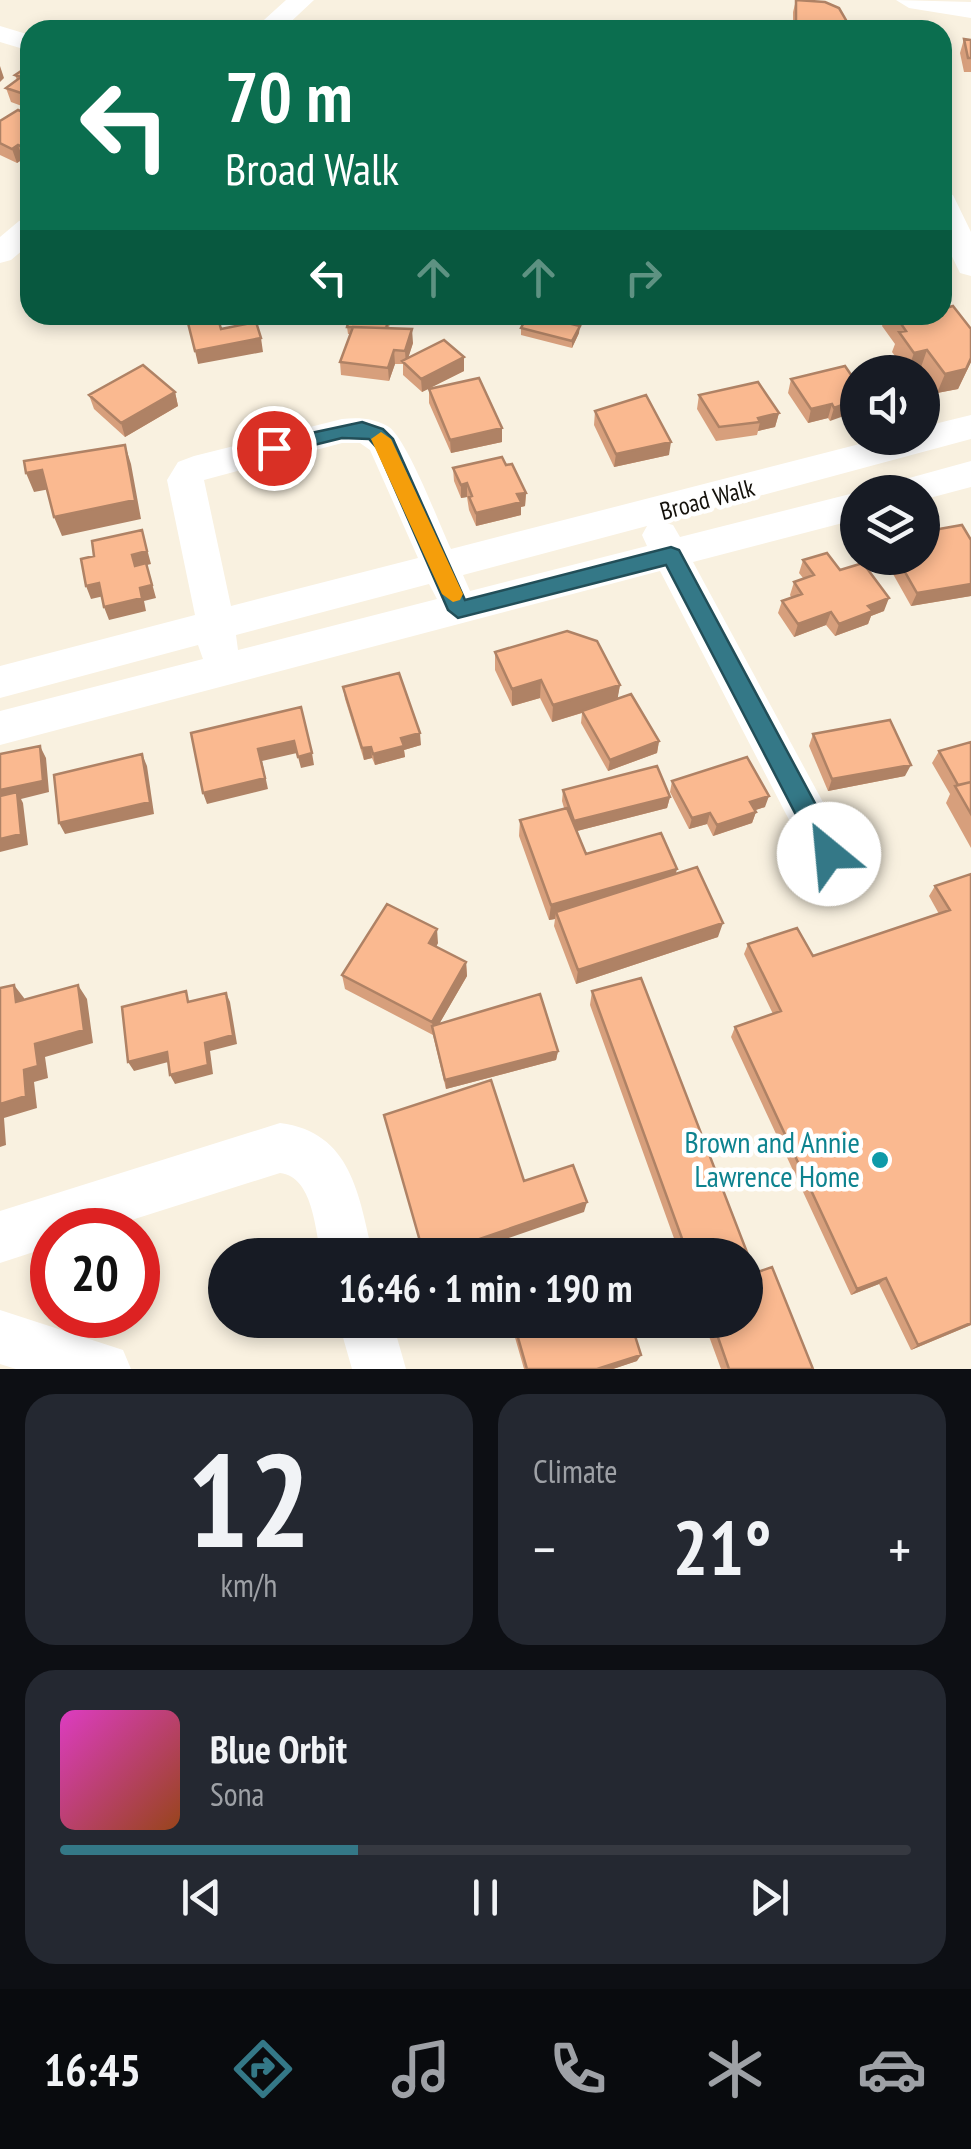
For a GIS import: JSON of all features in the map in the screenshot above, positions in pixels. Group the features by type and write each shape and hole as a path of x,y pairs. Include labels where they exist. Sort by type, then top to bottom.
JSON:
{"street":[{"path":"278,20 301,0"},
{"path":"909,0 971,10"},
{"path":"952,223 971,266"},
{"path":"0,254 20,237"},
{"name":"Broad Walk","path":"0,682 971,428"},
{"path":"219,668 216,623 185,480 191,471 206,465 342,431 362,429 376,434 386,444 458,610"},
{"path":"940,482 971,474"},
{"name":"Broad Walk","path":"0,728 219,668 840,510"},
{"path":"648,514 829,854"},
{"path":"0,1237 254,1154 286,1148 311,1158 326,1179 342,1238"},
{"path":"0,1337 104,1369"},
{"path":"371,1338 379,1369"}],"building":[{"path":"796,0 825,2 839,8 846,20 796,20"},
{"path":"964,39 971,40 971,58 968,58"},
{"path":"20,78 20,93 6,88"},
{"path":"20,111 20,146 12,149 0,143 0,121"},
{"path":"953,306 971,329 971,358 966,369 945,374 940,367 940,355 931,355 927,350 914,353 899,332 906,331 902,325 952,325"},
{"path":"188,325 220,325 221,329 257,325 261,338 195,351"},
{"path":"348,325 387,325 386,328"},
{"path":"523,325 580,326 572,341 521,328"},
{"path":"353,327 412,329 405,351 394,350 388,368 340,362"},
{"path":"444,340 464,357 421,379 402,361"},
{"path":"143,365 175,392 121,423 89,395"},
{"path":"840,367 840,406 811,409 791,379"},
{"path":"479,378 502,428 450,440 429,389"},
{"path":"758,382 779,413 758,418 760,422 719,427 699,395"},
{"path":"646,395 671,442 616,454 595,411"},
{"path":"125,445 135,500 54,517 42,470 26,473 24,461"},
{"path":"502,457 506,465 512,464 526,493 517,494 521,502 476,513 467,483 461,485 453,468"},
{"path":"962,525 971,540 971,584 917,593 907,575 940,575 940,529"},
{"path":"142,530 147,551 132,555 135,566 146,563 152,585 140,588 142,598 104,607 99,583 86,586 81,559 94,556 92,541"},
{"path":"827,553 840,575 872,575 889,598 868,606 873,611 839,624 831,612 798,624 782,601 802,594 794,582 814,575 803,560"},
{"path":"567,631 597,641 620,685 553,705 541,680 512,689 495,652"},
{"path":"399,673 420,733 401,738 404,746 373,754 371,747 362,748 343,687"},
{"path":"631,694 659,741 610,760 582,711"},
{"path":"301,707 312,753 298,757 294,741 258,749 265,778 203,793 191,733"},
{"path":"890,720 911,765 832,779 813,734"},
{"path":"971,742 971,782 958,785 939,751"},
{"path":"40,746 43,781 0,790 0,754"},
{"path":"142,754 150,802 59,823 54,775"},
{"path":"747,757 769,796 750,802 756,812 717,825 710,813 692,818 672,781"},
{"path":"657,766 670,797 574,821 563,790"},
{"path":"971,782 971,814 955,786"},
{"path":"17,792 21,834 0,839 0,796"},
{"path":"567,808 586,854 661,833 677,869 551,905 520,820"},
{"path":"697,867 723,923 578,970 556,912"},
{"name":"Brown and Annie Lawrence Home","path":"971,874 971,1323 918,1345 886,1278 857,1289 735,1027 781,1011 748,944 797,928 813,956 950,910 935,886"},
{"path":"387,904 437,929 429,943 466,962 432,1022 342,975"},
{"path":"641,978 741,1238 682,1238 592,991"},
{"path":"14,985 16,1002 78,985 84,1030 35,1044 38,1066 24,1070 26,1096 0,1104 0,988"},
{"path":"186,991 188,1002 226,993 233,1035 205,1043 208,1065 170,1075 167,1052 128,1062 122,1007"},
{"path":"540,994 558,1051 445,1080 432,1026"},
{"path":"491,1080 524,1181 573,1165 587,1202 482,1238 419,1238 384,1115"},
{"path":"772,1267 813,1369 729,1369 718,1338 763,1338 763,1270"},
{"path":"518,1338 636,1338 641,1355 597,1369 527,1369"}],"slow traffic":[{"path":"381,439 453,594"}],"place":[{"name":"Brown and Annie Lawrence Home","path":"880,1160"}],"route":[{"path":"274,448 342,431 362,429 376,434 386,444 458,610 671,556 829,854"}]}
